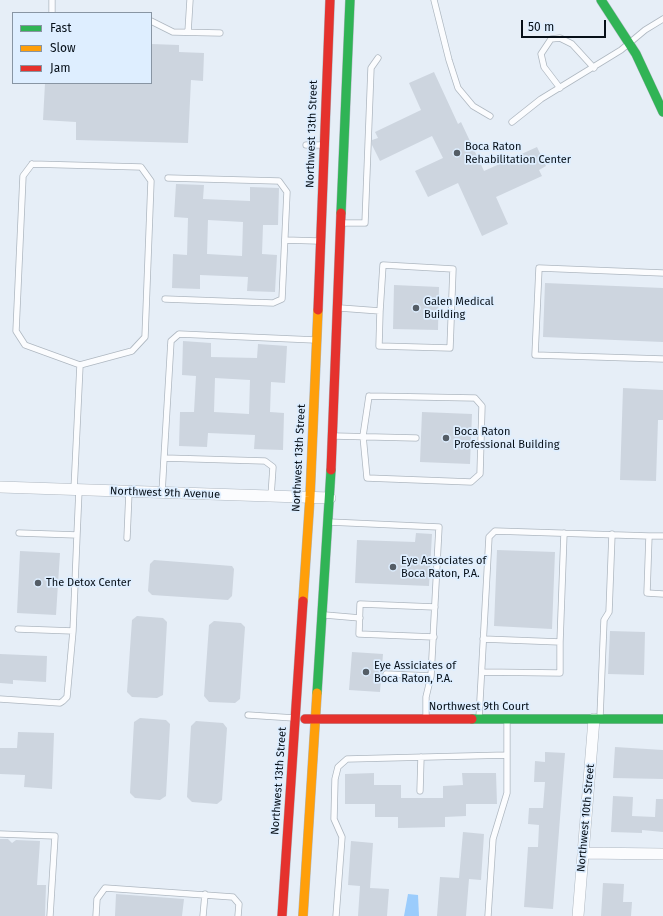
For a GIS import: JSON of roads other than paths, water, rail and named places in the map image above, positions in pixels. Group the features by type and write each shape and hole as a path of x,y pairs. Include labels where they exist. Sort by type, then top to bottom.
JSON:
{"street":[{"name":"Northwest 13th Street","path":"282,916 310,497 330,0"},
{"path":"303,916 330,498 350,0"},
{"path":"601,0 629,43 647,75 663,112"},
{"name":"Northwest 9th Avenue","path":"0,488 330,498"},
{"name":"Northwest 9th Court","path":"296,718 316,720 663,719"},
{"name":"Northwest 10th Street","path":"578,916 597,719"},
{"path":"583,853 663,854"}],"lane":[{"path":"52,0 52,12"},
{"path":"188,32 190,0"},
{"path":"434,0 449,60 458,88 473,106 490,116"},
{"path":"512,122 541,99 594,68 629,43 644,30 663,19"},
{"path":"152,21 174,32 220,33"},
{"path":"560,88 544,67 540,54 551,39 560,38 572,44 594,68"},
{"path":"341,223 365,223 371,68 378,58"},
{"path":"306,145 324,145"},
{"path":"32,164 140,167 151,181 145,337 132,351 80,365 25,345 16,331 23,176 32,164"},
{"path":"165,298 273,303 282,299 287,192 279,181 168,178"},
{"path":"285,240 320,241"},
{"path":"382,266 453,269 450,348 379,346 380,311 382,266"},
{"path":"663,273 539,268 535,356 663,359"},
{"path":"337,308 380,311"},
{"path":"162,493 171,341 179,334 316,340"},
{"path":"0,699 60,703 67,696 73,631 77,535 80,365"},
{"path":"369,396 475,398 482,406 480,474 471,482 367,478 363,436 369,396"},
{"path":"332,436 416,438"},
{"path":"164,458 265,461 273,467 271,496"},
{"path":"127,538 129,492"},
{"path":"328,522 439,527 434,637 431,676 426,697 426,720"},
{"path":"479,719 489,538 495,531 663,536"},
{"path":"19,533 77,535"},
{"path":"482,672 560,673 564,533"},
{"path":"597,719 604,620 609,612 612,534"},
{"path":"649,536 647,593 663,594"},
{"path":"434,637 359,634 360,604 436,607"},
{"path":"322,615 360,618"},
{"path":"18,629 73,631"},
{"path":"484,639 560,642"},
{"path":"386,674 431,676"},
{"path":"248,714 296,718"},
{"path":"488,916 493,839 507,793 507,719"},
{"path":"336,916 342,837 334,818 335,779 338,766 347,759 507,755"},
{"path":"420,791 421,757"},
{"path":"0,834 55,836 50,916"},
{"path":"96,916 97,899 105,888 233,897 239,904 238,916"},
{"path":"203,916 205,894"}],"water":[{"path":"408,894 418,895 419,916 404,916"}],"place":[{"name":"Boca Raton Rehabilitation Center","path":"457,153"},
{"name":"Galen Medical Building","path":"416,308"},
{"name":"Boca Raton Professional Building","path":"446,438"},
{"name":"Eye Associates of Boca Raton, P.A.","path":"393,567"},
{"name":"The Detox Center","path":"38,583"},
{"name":"Eye Assiciates of Boca Raton, P.A.","path":"366,672"}]}
